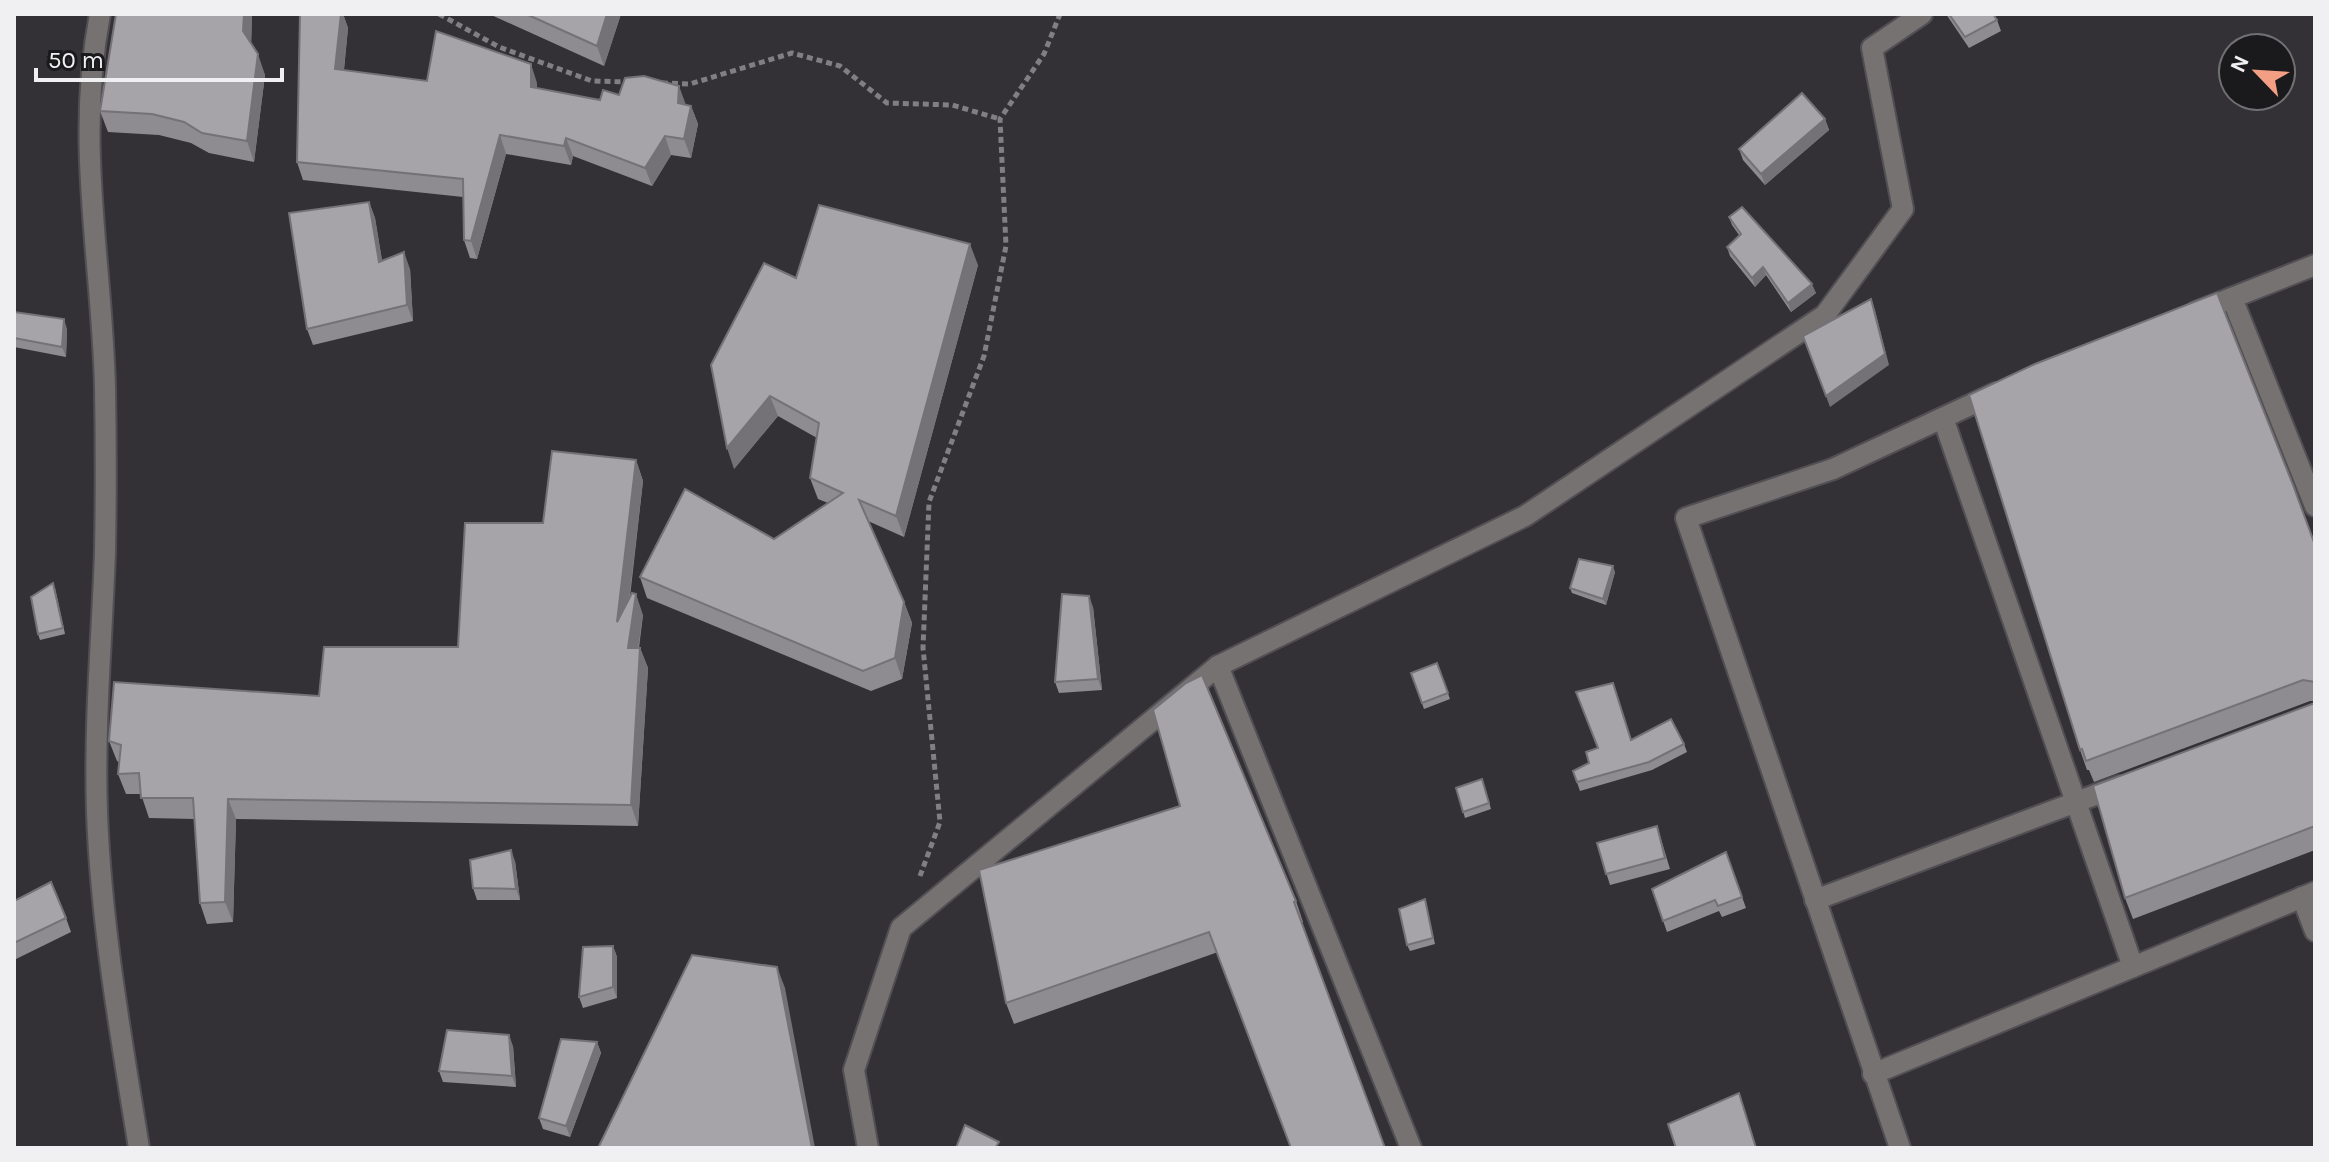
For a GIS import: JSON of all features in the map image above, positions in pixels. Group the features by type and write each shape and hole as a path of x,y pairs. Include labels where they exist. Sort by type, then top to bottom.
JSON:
{"street":[{"path":"100,14 90,87 88,144 105,382 106,467 96,734 97,813 111,970 139,1148"},
{"path":"868,1148 854,1070 901,928 1218,666 1525,516 1825,315 1903,209 1872,48 1922,14"},
{"path":"2176,319 2315,265"},
{"path":"2232,298 2315,506"},
{"path":"1900,1148 1686,518 1833,469 2010,386"},
{"path":"1943,418 2133,967"},
{"path":"1218,666 1411,1148"},
{"path":"1815,900 2136,780"},
{"path":"1873,1074 2309,895 2315,931"}],"path":[{"path":"439,14 499,47 592,81 634,82"},
{"path":"901,928 940,822 923,648 929,502 984,356 1006,246 1000,119 1044,54 1060,14"},
{"path":"648,83 690,84 792,53 840,66 887,103 952,105 1000,119"}],"building":[{"path":"116,14 244,14 243,31 258,54 247,141 202,133 184,122 152,114 100,111"},
{"path":"300,14 341,14 335,69 427,81 436,31 531,64 531,87 600,100 603,90 619,95 625,78 644,76 679,86 678,103 691,106 684,139 665,136 645,168 566,138 564,146 500,135 471,241 464,240 463,179 297,162"},
{"path":"526,14 607,14 597,46"},
{"path":"1949,14 1993,14 1997,20 1965,37"},
{"path":"1802,93 1825,119 1761,174 1739,149"},
{"path":"369,202 379,262 404,252 407,305 307,329 289,213"},
{"path":"819,205 970,244 896,516 859,500 904,602 895,658 863,671 640,577 685,489 774,539 843,493 810,478 819,423 770,396 727,448 711,365 764,263 796,278"},
{"path":"1742,207 1812,284 1788,303 1763,267 1752,278 1727,247 1741,234 1729,217"},
{"path":"2217,293 2315,545 2315,682 2303,680 2086,761 1969,395 2035,364"},
{"path":"1871,299 1885,354 1826,396 1803,336"},
{"path":"14,312 64,319 62,347 14,338"},
{"path":"552,451 636,460 617,622 632,593 636,594 628,648 640,648 631,805 228,799 225,902 200,903 193,798 141,798 139,773 118,774 121,745 109,741 114,682 319,696 324,647 458,647 465,523 543,523"},
{"path":"1579,559 1613,566 1603,599 1570,588"},
{"path":"53,583 63,628 38,634 31,597"},
{"path":"1062,594 1089,596 1098,679 1055,682"},
{"path":"1437,663 1448,693 1422,703 1411,673"},
{"path":"1202,675 1296,901 1385,1148 1291,1148 1209,932 1006,1003 979,870 1180,806 1153,710 1186,683"},
{"path":"1613,683 1631,740 1671,719 1684,744 1649,762 1577,782 1573,771 1589,763 1586,752 1598,748 1576,692"},
{"path":"2315,702 2315,826 2125,898 2093,786"},
{"path":"1482,779 1489,803 1463,812 1456,788"},
{"path":"1657,826 1665,858 1606,874 1597,843"},
{"path":"511,850 516,889 473,888 470,860"},
{"path":"1726,852 1742,897 1718,906 1715,900 1663,921 1652,889"},
{"path":"51,882 66,918 14,943 14,901"},
{"path":"1425,899 1433,938 1407,945 1399,909"},
{"path":"613,946 613,987 579,997 583,947"},
{"path":"692,955 777,967 812,1148 598,1148"},
{"path":"447,1030 509,1035 512,1076 439,1071"},
{"path":"561,1039 597,1042 566,1126 539,1118"},
{"path":"1739,1093 1756,1148 1676,1148 1668,1124"},
{"path":"965,1125 999,1142 995,1148 956,1148"}]}
